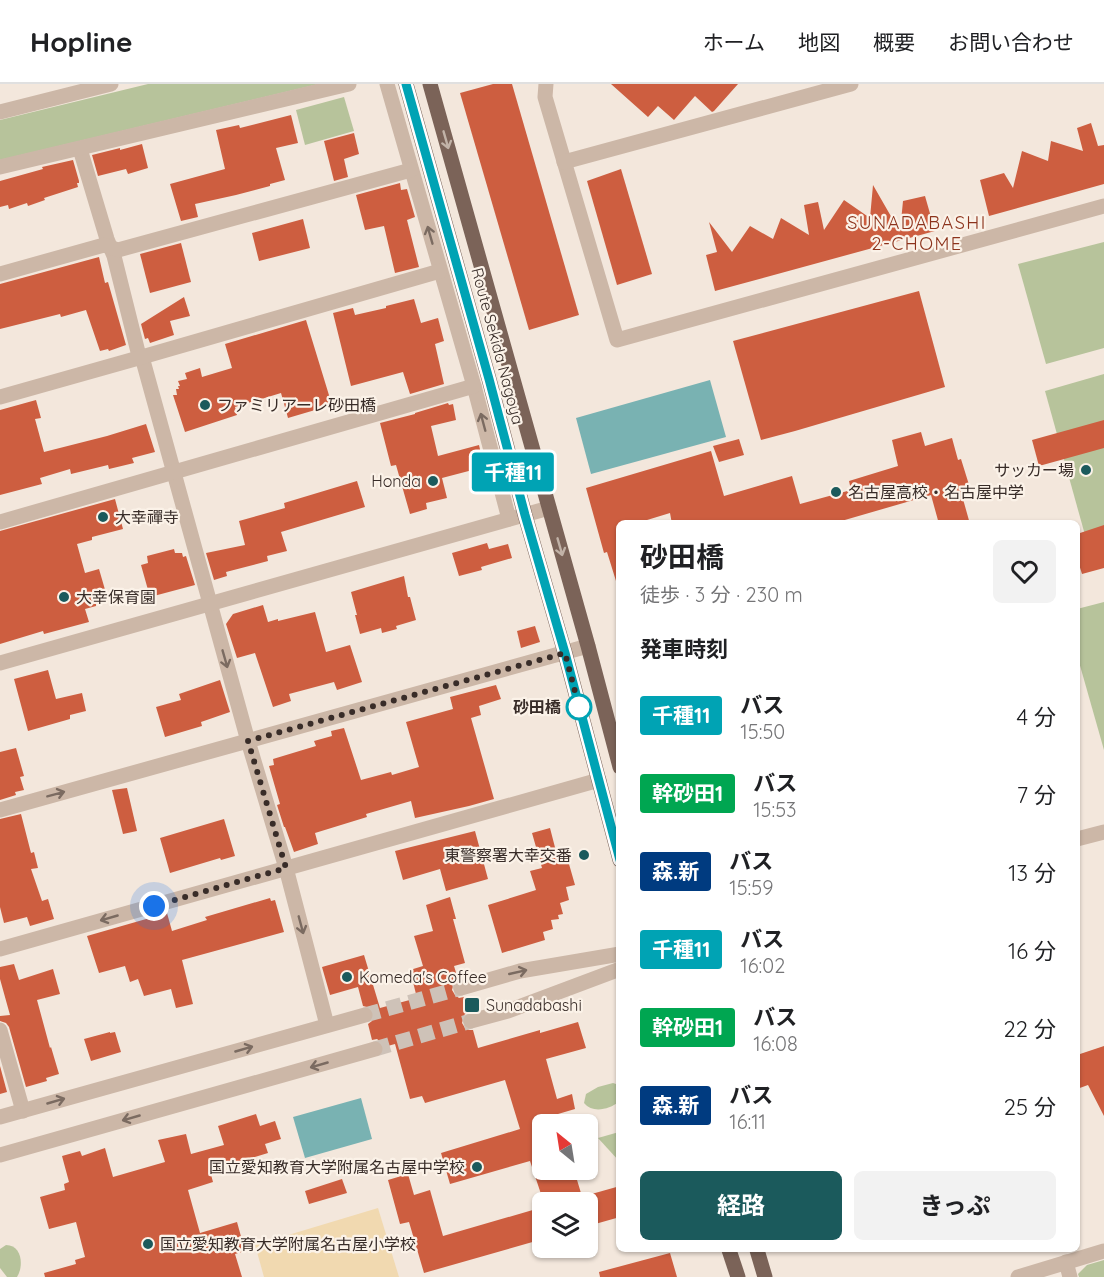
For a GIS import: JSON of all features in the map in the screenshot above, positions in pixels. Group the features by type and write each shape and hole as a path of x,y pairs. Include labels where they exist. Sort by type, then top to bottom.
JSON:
{"main road":[{"name":"Route Sekida Nagoya","path":"406,84 565,653 616,845"},
{"name":"Route Sekida Nagoya","path":"430,84 616,752"},
{"path":"730,1252 738,1277"},
{"path":"758,1252 765,1277"}],"street":[{"path":"0,112 111,84"},
{"path":"0,167 350,84"},
{"path":"387,84 474,386 509,519"},
{"path":"546,84 545,97 617,340 1104,206"},
{"path":"564,162 851,84"},
{"path":"80,149 175,472 248,741 286,868 327,1025"},
{"path":"0,274 104,245 118,250 411,170"},
{"path":"0,397 440,271"},
{"path":"0,522 474,386"},
{"path":"0,663 549,508"},
{"path":"0,810 588,646"},
{"path":"0,949 599,780"},
{"path":"1080,838 1104,832"},
{"path":"461,988 520,971 616,955"},
{"path":"471,1021 508,1011 616,970"},
{"path":"0,1117 365,1015"},
{"path":"0,1030 23,1111"},
{"path":"0,1155 375,1049"},
{"path":"1018,1277 1068,1270 1104,1251"}],"green space":[{"path":"148,84 319,84 0,160 0,120"},
{"path":"344,97 354,131 305,145 296,110"},
{"path":"1104,242 1104,348 1046,364 1018,264"},
{"name":"サッカー場","path":"1104,374 1104,549 1090,553 1045,391"},
{"path":"1104,602 1104,750 1080,666 1080,608"},
{"path":"616,1084 616,1104 596,1109 584,1103 586,1094 598,1087"},
{"path":"616,1133 616,1158 598,1138"},
{"path":"6,1245 15,1248 20,1257 17,1277 7,1277 0,1268 0,1249"},
{"path":"1104,1260 1104,1277 1079,1277 1078,1274 1087,1265"}],"sand":[{"path":"378,1208 399,1277 264,1277 255,1245"}],"water":[{"path":"710,380 726,437 591,474 576,418"},
{"path":"361,1098 372,1139 305,1158 293,1117"}],"building":[{"path":"493,84 512,84 579,315 529,330 460,93"},
{"path":"611,84 738,84 714,111 712,112 695,96 674,120 658,106 648,117"},
{"path":"291,115 298,143 276,148 285,180 270,184 270,186 195,204 198,217 181,221 170,184 225,169 216,130 239,125 240,128"},
{"path":"1091,123 1098,146 1104,145 1104,184 989,216 980,180 1004,173 1013,188 1022,151 1048,161 1051,141 1083,151 1077,128"},
{"path":"354,133 359,154 344,159 348,177 334,181 324,141"},
{"path":"142,144 148,168 128,174 126,169 98,176 92,155"},
{"path":"73,160 79,181 78,187 28,206 27,203 9,209 8,205 0,207 0,181 43,169 42,167"},
{"path":"621,169 652,274 617,285 587,181"},
{"path":"400,183 401,190 407,189 415,217 407,220 419,267 395,273 384,226 365,230 356,195"},
{"path":"873,185 900,232 903,201 925,196 935,231 715,291 706,255 717,252 709,222 732,252 750,226 773,239 781,218 809,235 804,205 818,202 824,230 844,200 870,218"},
{"path":"303,219 310,248 259,261 252,233"},
{"path":"181,243 191,282 150,293 140,254"},
{"path":"99,257 105,283 108,282 126,345 109,351 108,349 100,351 86,310 0,329 0,284"},
{"path":"919,291 945,387 761,440 733,341"},
{"path":"184,297 190,316 170,321 174,335 150,343 148,338 145,339 141,324"},
{"path":"414,299 421,323 438,318 444,341 435,344 444,384 410,394 403,372 351,386 333,313 353,308 355,315"},
{"path":"306,320 332,405 288,418 281,393 235,407 237,415 185,432 173,395 177,395 176,389 180,386 178,381 187,379 185,373 200,368 202,377 232,368 225,344"},
{"path":"36,400 41,418 35,419 44,452 146,424 155,452 132,458 134,463 109,469 108,465 71,474 70,469 40,478 42,484 0,495 0,410"},
{"path":"448,403 453,404 456,420 431,426 438,456 479,445 484,467 442,478 447,498 426,503 427,509 410,514 396,465 391,466 380,423"},
{"path":"1104,420 1104,448 1039,466 1032,440"},
{"path":"921,432 925,446 952,438 958,460 961,459 970,488 961,492 969,520 938,520 931,495 845,520 671,520 670,513 647,520 616,520 616,581 607,552 604,553 586,488 711,451 724,496 792,476 800,504 851,490 849,481 898,466 892,440"},
{"path":"739,439 744,455 719,462 713,446"},
{"path":"357,481 365,507 281,532 287,551 267,556 268,561 226,572 227,576 214,580 206,553 245,545 239,521 285,508 284,503"},
{"path":"115,499 123,529 92,537 92,540 77,544 85,573 99,569 108,600 85,609 89,622 44,634 43,631 0,644 0,531"},
{"path":"1104,525 1104,568 1082,574 1080,533"},
{"path":"487,543 489,549 508,544 512,558 459,576 452,553"},
{"path":"174,549 175,553 182,553 183,557 186,556 195,585 150,597 141,565 148,563 147,556"},
{"path":"404,576 416,620 382,633 381,628 360,634 351,592"},
{"path":"263,605 268,622 315,612 326,652 350,645 362,682 337,690 334,682 289,694 291,701 273,707 255,653 237,658 226,624 233,614"},
{"path":"535,626 540,642 521,648 517,631"},
{"path":"48,670 56,699 82,693 86,711 70,715 70,719 28,731 14,679"},
{"path":"220,680 230,712 201,722 202,726 165,737 156,707 181,700 179,694"},
{"path":"496,685 501,699 479,706 481,715 471,718 494,799 415,818 411,801 366,814 367,817 315,833 318,844 294,852 277,805 280,804 269,766 274,765 273,759 316,746 314,741 332,736 331,731 344,728 361,780 391,772 392,775 419,767 406,722 453,709 450,697"},
{"path":"16,748 24,776 20,777 24,790 0,800 0,752"},
{"path":"127,788 137,831 123,834 112,790"},
{"path":"21,814 31,853 34,852 38,868 31,869 42,901 48,899 54,919 30,926 27,917 4,923 0,907 0,819"},
{"path":"224,819 235,856 221,860 220,858 170,873 160,838"},
{"path":"550,828 558,859 567,857 575,885 566,887 569,900 560,903 563,914 558,915 559,919 551,920 553,929 543,932 545,940 502,953 488,905 536,890 530,871 542,868 532,833"},
{"path":"475,831 488,879 446,891 440,869 403,880 395,851"},
{"path":"450,897 456,919 453,919 465,963 454,966 458,979 454,982 452,990 459,998 464,997 468,1012 464,1015 462,1023 465,1028 473,1030 478,1048 540,1030 540,1033 578,1022 586,1048 546,1059 557,1099 572,1094 575,1109 558,1114 532,1114 532,1167 530,1161 450,1184 441,1153 520,1129 505,1080 425,1103 422,1096 410,1099 395,1044 384,1047 377,1039 372,1040 368,1024 372,1021 374,1013 371,1008 363,1006 358,987 330,995 322,967 364,955 380,1008 417,998 410,970 423,966 414,936 433,931 426,905"},
{"path":"270,898 271,901 275,900 284,932 182,960 193,1004 176,1008 171,989 144,996 138,979 130,982 125,966 99,973 87,936 167,913 172,931 207,920 205,917"},
{"path":"14,964 19,980 53,969 60,994 37,1000 59,1074 46,1078 47,1081 26,1087 9,1027 0,1021 0,1016 10,1015 0,979 0,967"},
{"path":"115,1032 121,1052 91,1061 84,1039"},
{"path":"1104,1046 1104,1116 1088,1085 1080,1088 1080,1054"},
{"path":"0,1066 7,1092 0,1094"},
{"path":"256,1114 260,1126 275,1121 281,1139 265,1144 268,1153 210,1171 213,1182 188,1190 200,1233 237,1222 245,1251 235,1254 242,1277 45,1277 44,1273 76,1264 75,1260 85,1257 76,1222 49,1229 40,1197 65,1190 64,1184 69,1182 62,1156 80,1151 82,1156 105,1148 113,1177 165,1162 158,1140 186,1134 191,1154 224,1145 218,1126"},
{"path":"408,1174 414,1195 430,1190 443,1236 532,1210 532,1242 424,1273 409,1222 400,1224 388,1180"},
{"path":"342,1179 347,1193 309,1204 305,1191"},
{"path":"536,1180 577,1180 581,1192 540,1192"},
{"path":"616,1187 616,1218 598,1223 598,1192"},
{"path":"670,1253 677,1277 600,1277 599,1272"}],"tunnel":[{"path":"365,1015 461,988"},
{"path":"375,1049 471,1021"}],"bus line":[{"name":"千種11","path":"406,84 565,653 616,845"}],"place":[{"name":"ファミリアーレ砂田橋","path":"205,405"},
{"name":"サッカー場","path":"1086,470"},
{"name":"Honda","path":"433,481"},
{"name":"名古屋高校・名古屋中学","path":"836,492"},
{"name":"大幸禪寺","path":"103,517"},
{"name":"大幸保育園","path":"64,597"},
{"name":"砂田橋","path":"579,707"},
{"name":"東警察署大幸交番","path":"584,855"},
{"name":"Komeda's Coffee","path":"347,977"},
{"name":"Sunadabashi","path":"472,1005"},
{"name":"国立愛知教育大学附属名古屋中学校","path":"477,1167"},
{"name":"国立愛知教育大学附属名古屋小学校","path":"148,1244"}],"district":[{"name":"SUNADABASHI 2-CHOME","path":"917,233"}],"route":[{"path":"154,906 286,868 248,741 565,653 579,707"}]}
